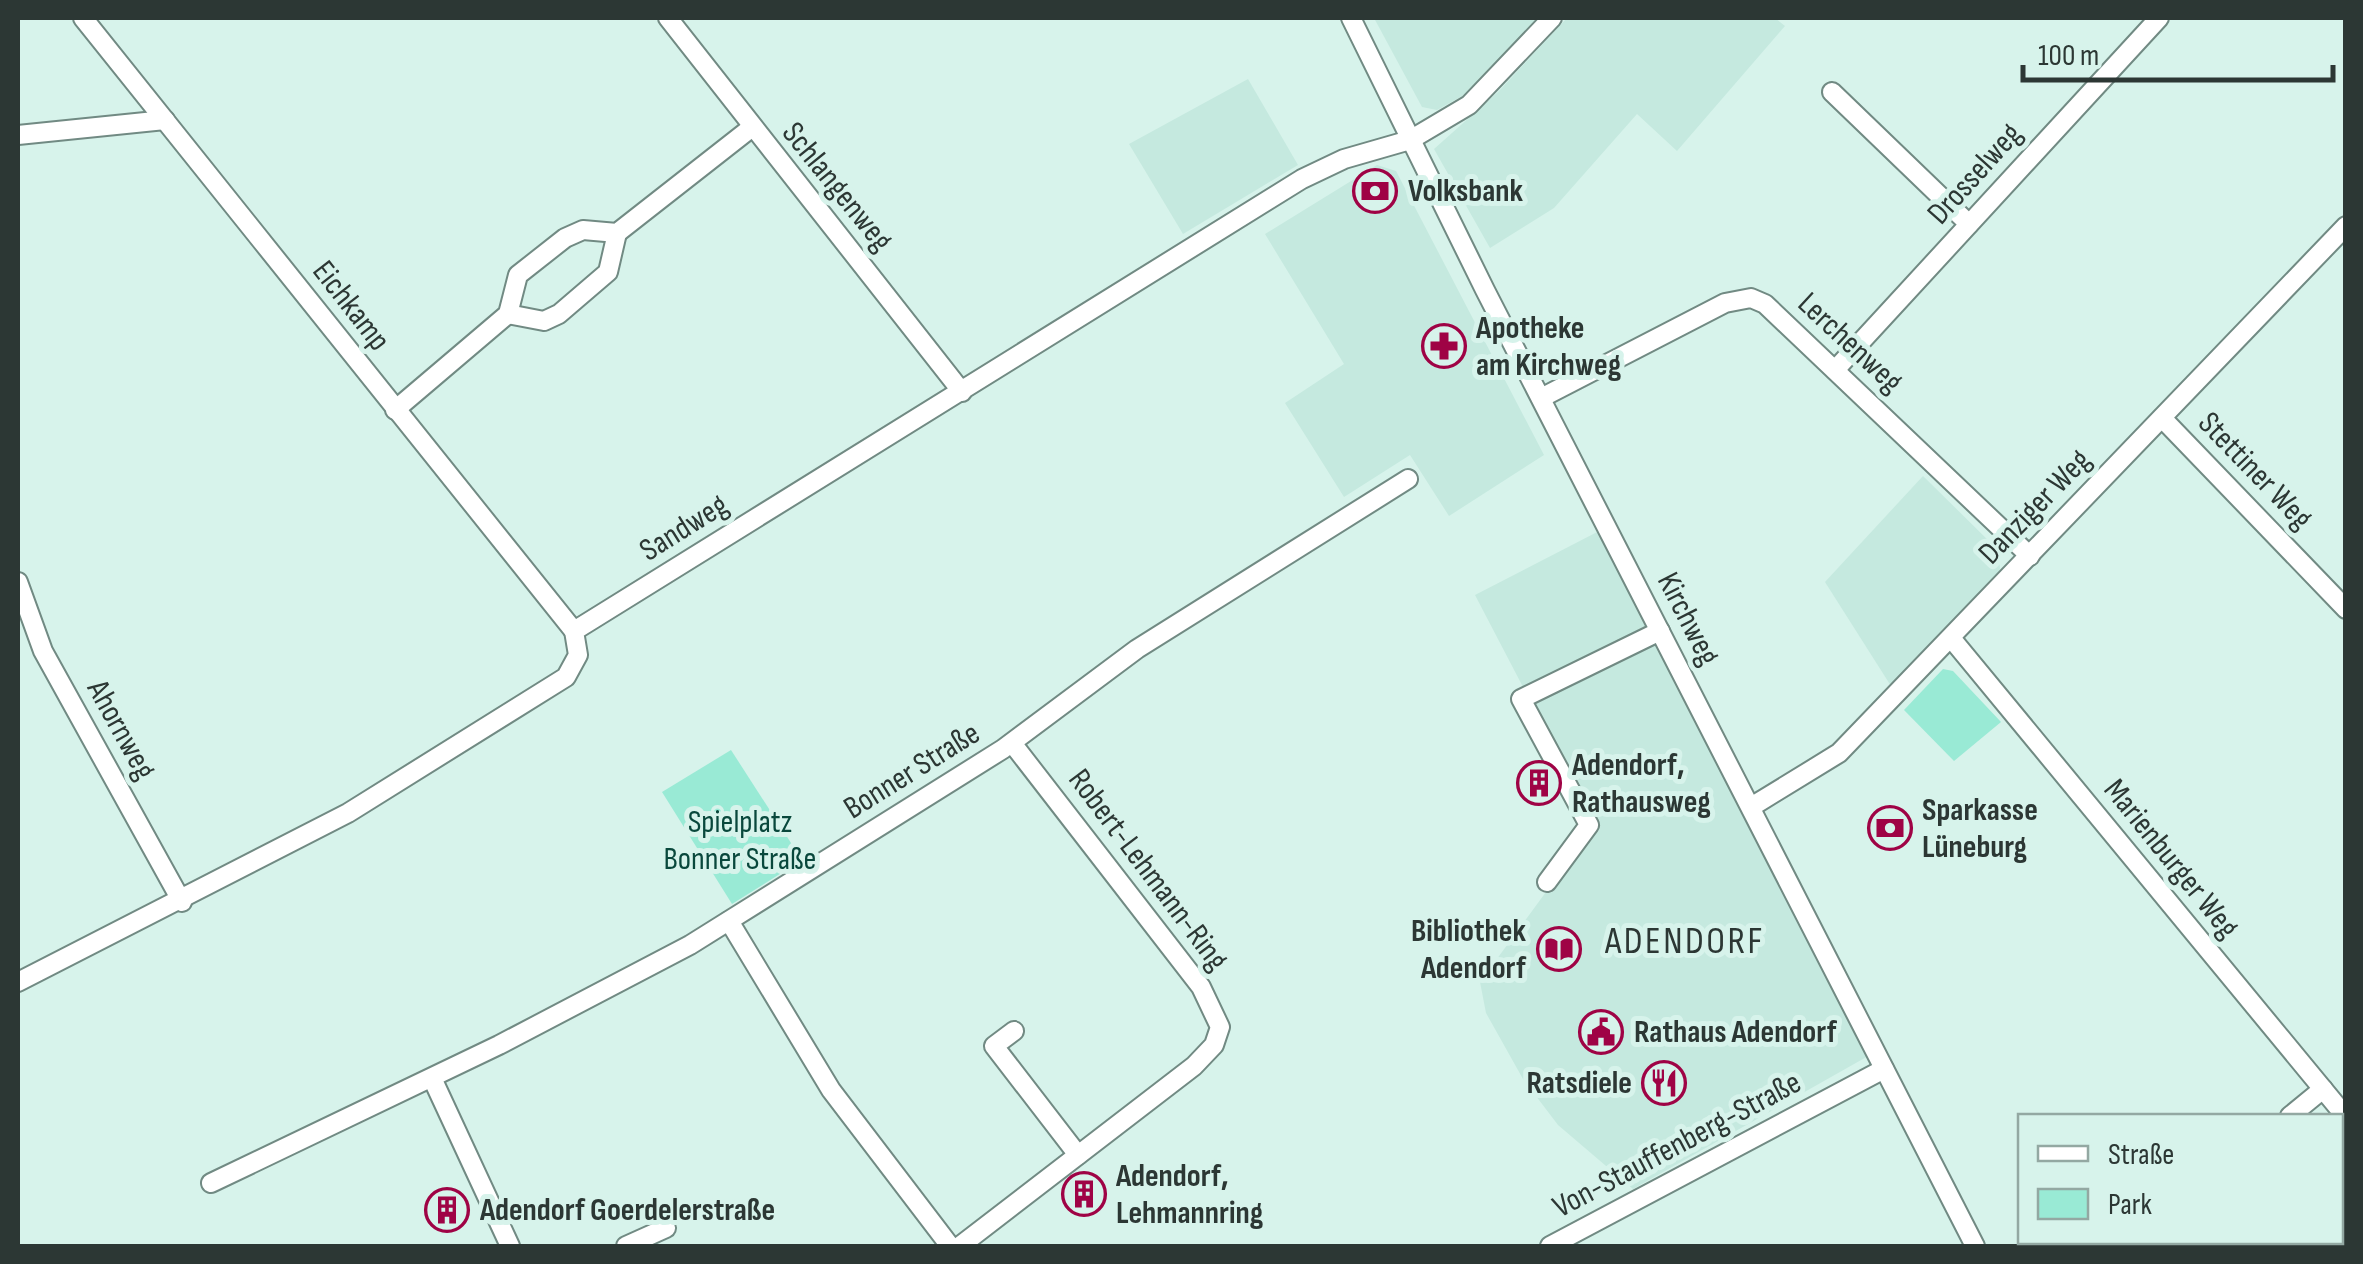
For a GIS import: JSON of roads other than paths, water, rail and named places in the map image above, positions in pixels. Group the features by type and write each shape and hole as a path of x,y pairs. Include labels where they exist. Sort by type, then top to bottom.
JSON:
{"street":[{"name":"Eichkamp","path":"83,18 574,631"},
{"name":"Schlangenweg","path":"668,18 962,392"},
{"name":"Kirchweg","path":"1351,18 1540,398 1975,1246"},
{"name":"Sandweg","path":"574,631 1302,179 1344,158 1410,140 1480,97 1552,18"},
{"name":"Drosselweg","path":"1835,370 2159,18"},
{"path":"1832,92 1969,224"},
{"path":"18,134 165,120"},
{"path":"508,314 544,320 558,314 608,272 617,233 751,128"},
{"name":"Danziger Weg","path":"1750,807 1838,753 2346,226"},
{"path":"395,410 508,314 518,275 565,238 583,230 617,233"},
{"name":"Lerchenweg","path":"1540,398 1736,298 1765,304 2030,556"},
{"name":"Stettiner Weg","path":"2162,418 2346,608"},
{"name":"Bonner Straße","path":"211,1184 635,977 1012,742 1137,649 1408,479"},
{"name":"Ahornweg","path":"18,582 44,651 182,902"},
{"path":"18,982 182,902 348,814 566,677 578,655 574,631"},
{"path":"1547,882 1589,825 1521,699 1660,631"},
{"name":"Marienburger Weg","path":"1952,638 2346,1117"},
{"name":"Robert-Lehmann-Ring","path":"960,1246 1206,1055 1220,1027 1201,986 1012,742"},
{"path":"729,921 830,1090 950,1246"},
{"path":"1014,1031 994,1046 1078,1155"},
{"name":"Von-Stauffenberg-Straße","path":"1550,1246 1884,1068"},
{"path":"432,1078 510,1246"},
{"path":"2292,1114 2323,1089"},
{"path":"626,1246 666,1228"}],"place":[{"name":"Volksbank","path":"1375,191"},
{"name":"Apotheke am Kirchweg","path":"1444,346"},
{"name":"Adendorf, Rathausweg","path":"1539,783"},
{"name":"Sparkasse Lüneburg","path":"1890,828"},
{"name":"Bibliothek Adendorf","path":"1559,949"},
{"name":"Rathaus Adendorf","path":"1601,1032"},
{"name":"Ratsdiele","path":"1664,1083"},
{"name":"Adendorf, Lehmannring","path":"1084,1194"},
{"name":"Adendorf Goerdelerstraße","path":"447,1210"}],"district":[{"name":"ADENDORF","path":"1685,941"}],"park label":[{"name":"Spielplatz Bonner Straße","path":"740,840"}]}
